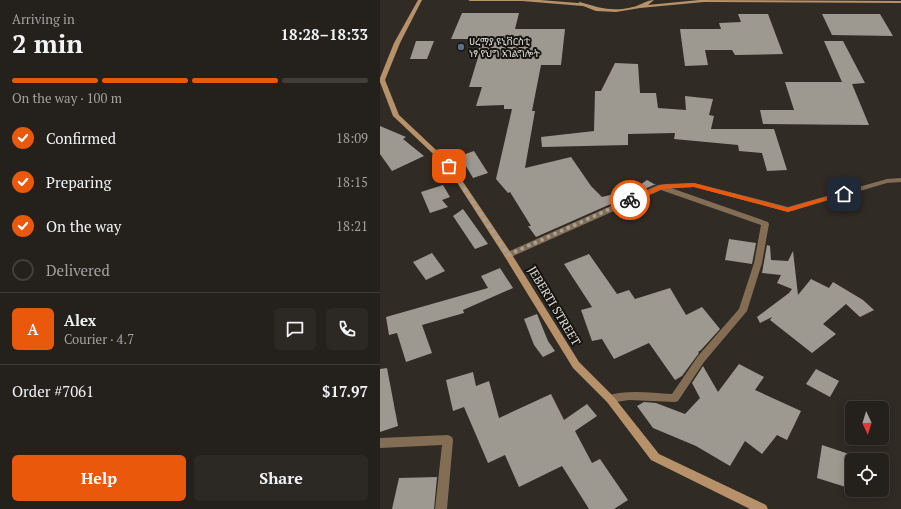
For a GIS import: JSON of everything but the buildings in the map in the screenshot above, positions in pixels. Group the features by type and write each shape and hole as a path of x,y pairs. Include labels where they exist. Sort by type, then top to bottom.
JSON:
{"street":[{"name":"JEBERTI STREET","path":"420,0 397,43 381,80 396,116 449,166 508,255 576,365 610,399 655,457 762,509"},
{"path":"470,0 546,1 584,5"},
{"path":"576,0 594,9 609,11 704,1 898,1"},
{"path":"638,7 652,0"},
{"path":"508,255 661,187 694,185 788,210 887,181 901,180"},
{"path":"610,399 629,396 675,398 701,359 743,311 758,263 765,224 661,187"},
{"path":"380,443 448,440 441,509"}],"way so far":[{"path":"449,166 508,255 630,200"}],"place":[{"name":"ሀረማያ ዩኒቨርስቲ ነፃ የህግ አገልግሎት","path":"461,47"}],"route":[{"path":"630,200 661,187 694,185 788,210 844,194"}]}
